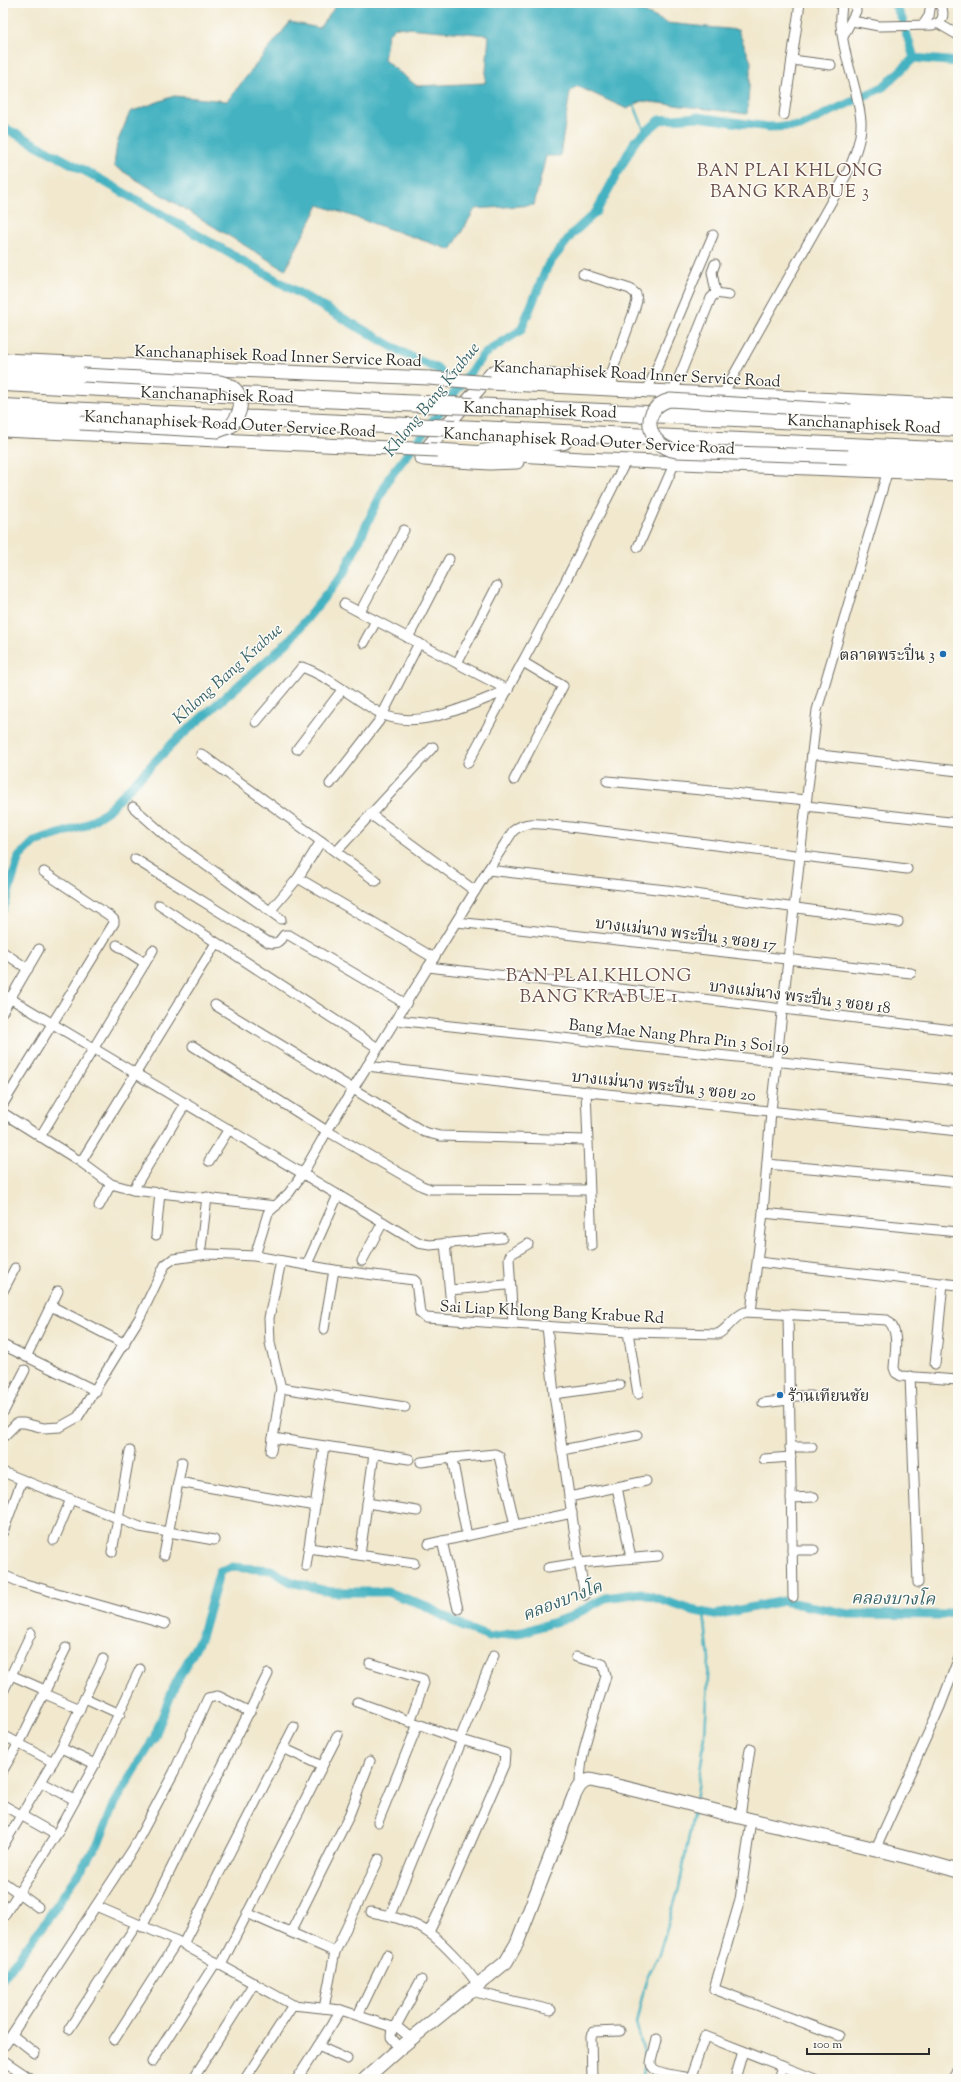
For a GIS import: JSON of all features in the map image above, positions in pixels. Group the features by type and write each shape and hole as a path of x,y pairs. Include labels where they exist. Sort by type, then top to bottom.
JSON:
{"highway":[{"name":"Kanchanaphisek Road","path":"3,383 401,403 958,428"},
{"name":"Kanchanaphisek Road","path":"3,407 958,451"},
{"path":"482,453 601,435"}],"main road":[{"name":"Kanchanaphisek Road Inner Service Road","path":"3,360 429,378 490,383 958,406"},
{"path":"3,372 220,382 232,387 236,391 239,397 240,408 231,426 218,431 3,419"},
{"path":"548,457 500,463 424,459 421,458 421,455 493,372 588,378 631,390"},
{"path":"958,416 670,400 658,406 654,410 650,421 651,433 654,439 661,446 676,451 848,457 958,463"},
{"name":"Kanchanaphisek Road Outer Service Road","path":"3,430 437,450 626,461 888,470 958,474"},
{"path":"365,2079 400,2048 506,1962 517,1943 580,1784 590,1780 637,1789 746,1818 876,1848 958,1871"}],"street":[{"path":"784,115 800,3"},
{"path":"723,394 848,172 856,150 861,122 850,63 842,38 840,23 842,3"},
{"path":"842,38 856,11 855,3"},
{"path":"923,25 929,16 931,3"},
{"path":"939,3 944,14 939,24"},
{"path":"852,20 879,26 939,24 958,35"},
{"path":"792,60 831,65"},
{"path":"647,391 713,235"},
{"path":"673,392 708,304 716,292 712,272 715,264"},
{"path":"583,274 630,289 636,294 634,311 608,383"},
{"path":"716,292 730,295"},
{"path":"468,763 523,662 626,461"},
{"path":"638,547 674,462"},
{"path":"751,1312 763,1213 771,1111 819,700 888,470"},
{"path":"360,612 404,530"},
{"path":"408,638 449,559"},
{"path":"457,663 497,586"},
{"path":"344,604 508,690"},
{"path":"364,643 376,621"},
{"path":"330,784 379,721 419,643"},
{"path":"514,780 563,686 523,662"},
{"path":"256,722 302,667 382,714 401,720 435,717 508,690"},
{"path":"297,749 342,690"},
{"path":"336,852 433,747"},
{"path":"201,754 376,881"},
{"path":"812,754 958,771"},
{"path":"607,781 806,803 958,823"},
{"path":"133,807 168,838 281,919"},
{"path":"370,814 475,891"},
{"path":"255,1256 268,1213 289,1193 303,1173 327,1131 512,831 518,826 528,824 907,869"},
{"path":"270,911 298,878 321,841"},
{"path":"135,858 268,942 273,944 278,943 284,936 289,934 406,1004"},
{"path":"488,870 666,890 898,922"},
{"path":"3,1104 112,927 114,920 44,872"},
{"path":"298,878 434,958"},
{"path":"159,905 378,1048"},
{"name":"บางแม่นาง พระปิ่น 3 ซอย 17","path":"457,922 911,973"},
{"path":"80,1162 216,943"},
{"path":"117,945 145,963"},
{"path":"3,1011 7,997 28,969 39,950"},
{"path":"40,1137 153,950"},
{"path":"3,952 28,969"},
{"name":"บางแม่นาง พระปิ่น 3 ซอย 18","path":"428,968 654,993 953,1030"},
{"path":"7,997 418,1243 425,1245 502,1238"},
{"path":"215,1005 424,1132 433,1135 586,1140"},
{"name":"Bang Mae Nang Phra Pin 3 Soi 19","path":"396,1020 958,1081"},
{"path":"193,1046 327,1131 422,1186 430,1188 589,1190"},
{"name":"บางแม่นาง พระปิ่น 3 ซอย 20","path":"367,1066 958,1131"},
{"path":"586,1091 586,1140 592,1246"},
{"path":"133,1190 186,1103"},
{"path":"3,1114 80,1162 112,1184 133,1190 207,1197 276,1206"},
{"path":"210,1160 229,1129"},
{"path":"767,1164 958,1182"},
{"path":"99,1206 112,1184"},
{"path":"156,1235 160,1192"},
{"path":"308,1262 338,1195"},
{"path":"201,1247 207,1197"},
{"path":"763,1213 958,1232"},
{"path":"362,1261 382,1222"},
{"path":"444,1243 451,1305"},
{"path":"513,1324 509,1258 511,1254 528,1244"},
{"name":"Sai Liap Khlong Bang Krabue Rd","path":"17,1423 24,1423 44,1428 60,1427 78,1417 125,1344 165,1265 168,1262 208,1254 255,1256 334,1270 414,1280 416,1282 420,1313 426,1318 628,1332 718,1334 724,1331 737,1315 751,1312 887,1320 892,1324 895,1331 894,1368 896,1373 901,1376 958,1380"},
{"path":"271,1451 281,1388 270,1343 269,1318 281,1261"},
{"path":"758,1262 958,1284"},
{"path":"3,1291 15,1268"},
{"path":"324,1329 334,1270"},
{"path":"935,1364 943,1283"},
{"path":"450,1290 506,1285"},
{"path":"26,1357 58,1291"},
{"path":"51,1306 125,1344"},
{"path":"788,1314 793,1597"},
{"path":"547,1326 554,1394 585,1595"},
{"path":"628,1332 638,1394"},
{"path":"3,1345 96,1391"},
{"path":"3,1437 17,1423 4,1410 25,1370"},
{"path":"910,1376 918,1583"},
{"path":"554,1394 620,1385"},
{"path":"281,1388 406,1407"},
{"path":"762,1403 812,1396"},
{"path":"562,1450 637,1435"},
{"path":"273,1438 409,1460"},
{"path":"306,1566 324,1446"},
{"path":"790,1447 812,1447"},
{"path":"112,1552 130,1451"},
{"path":"360,1555 374,1454"},
{"path":"421,1462 495,1454 499,1456 515,1525"},
{"path":"764,1459 791,1457"},
{"path":"452,1458 467,1536"},
{"path":"164,1555 182,1462"},
{"path":"3,1472 140,1527 214,1540"},
{"path":"3,1532 22,1480"},
{"path":"569,1497 646,1481"},
{"path":"178,1482 315,1506"},
{"path":"617,1487 631,1558"},
{"path":"792,1498 814,1497"},
{"path":"54,1540 71,1499"},
{"path":"367,1502 417,1511"},
{"path":"428,1544 572,1513"},
{"path":"442,1541 458,1610"},
{"path":"309,1548 414,1563"},
{"path":"792,1550 814,1550"},
{"path":"548,1568 579,1563 658,1556"},
{"path":"3,1575 22,1584 165,1624"},
{"path":"3,1692 31,1633"},
{"path":"3,1770 19,1743 66,1648"},
{"path":"390,1915 494,1655"},
{"path":"576,1657 602,1664 606,1669 606,1676 584,1750 580,1771 580,1784"},
{"path":"3,1846 61,1748 103,1659"},
{"path":"876,1848 940,1707 958,1660"},
{"path":"370,1663 423,1679 424,1683 414,1723 378,1822"},
{"path":"3,1917 56,1835 76,1800 120,1714 140,1669"},
{"path":"69,2029 139,1926 250,1712 268,1674"},
{"path":"8,1679 44,1692 80,1709"},
{"path":"5,2045 134,1849 174,1772 208,1698 218,1696 250,1712"},
{"path":"85,1698 120,1714"},
{"path":"357,1702 461,1740 500,1750 505,1753 506,1758 455,1878 429,1932"},
{"path":"114,2040 180,1942 294,1727"},
{"path":"3,1735 53,1762"},
{"path":"152,2062 219,1964 247,1914 338,1735"},
{"path":"61,1748 95,1764"},
{"path":"283,1748 322,1766"},
{"path":"750,1749 740,1900 714,1989 839,2036"},
{"path":"291,1932 348,1818 370,1761"},
{"path":"41,1782 76,1800"},
{"path":"3,1805 56,1835"},
{"path":"324,2008 335,1952 379,1859"},
{"path":"3,1882 38,1907"},
{"path":"96,1906 139,1926 180,1942 293,2004 341,2010 394,2027 412,2039"},
{"path":"371,1912 390,1915 429,1932 470,1973 474,1988 551,2010"},
{"path":"247,1914 335,1952"},
{"path":"358,2015 387,1955"},
{"path":"400,2048 391,2037 394,2027 421,1980"},
{"path":"193,2079 254,1983"},
{"path":"245,2079 293,2004"},
{"path":"297,2079 341,2010"},
{"path":"592,2079 591,2036 594,2032 598,2031 620,2031"},
{"path":"12,2035 35,2053"},
{"path":"657,2039 651,2064 653,2069 658,2072 690,2079 705,2036 816,2079"},
{"path":"318,2046 347,2058"},
{"path":"735,2079 743,2051"},
{"path":"3,2060 31,2079"},
{"path":"778,2079 782,2066"},
{"path":"953,2079 958,2066"}],"water":[{"path":"338,3 626,3 667,23 738,30 751,62 747,114 642,101 627,109 577,86 570,92 560,156 546,156 534,205 475,209 451,250 319,205 285,270 114,166 117,143 130,112 174,96 227,101 290,22 319,28","holes":["395,27 489,35 485,83 417,86 384,60 388,35"]}],"waterway":[{"path":"894,3 902,19 914,58"},
{"name":"Khlong Bang Krabue","path":"3,910 19,857 34,842 84,826 107,811 175,741 288,642 343,574 389,478 484,354 521,330 548,265 573,233 596,212 635,141 660,120 698,117 768,127 800,126 883,87 914,58 958,62"},
{"path":"634,105 645,132"},
{"path":"3,127 98,178 407,355 436,368 448,380"},
{"name":"คลองบางโค","path":"3,1978 42,1927 98,1844 115,1803 154,1738 174,1687 201,1637 220,1571 232,1567 271,1570 291,1582 331,1592 387,1592 424,1605 463,1627 489,1637 523,1632 570,1617 605,1598 641,1593 691,1610 715,1615 783,1601 849,1614 943,1615 958,1611"},
{"path":"696,1801 705,1736 709,1659 704,1613"},
{"path":"642,2079 646,2060 636,2023 646,1980 659,1954 679,1888 694,1810"}],"place":[{"name":"ตลาดพระปิ่น 3","path":"943,654"},
{"name":"ร้านเทียนชัย","path":"780,1395"}],"district":[{"name":"BAN PLAI KHLONG BANG KRABUE 3","path":"790,180"},
{"name":"BAN PLAI KHLONG BANG KRABUE 1","path":"599,985"}]}
